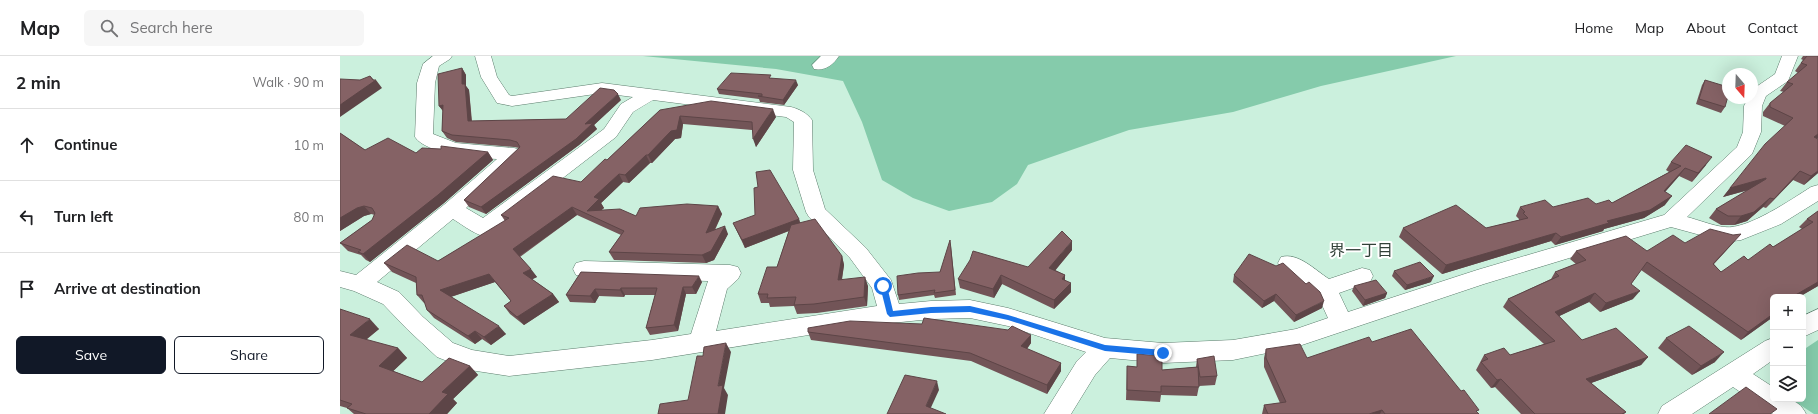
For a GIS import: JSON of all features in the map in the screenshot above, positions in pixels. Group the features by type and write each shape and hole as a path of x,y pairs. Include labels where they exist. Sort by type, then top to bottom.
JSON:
{"street":[{"path":"350,282 452,209 514,154 480,152 452,147 432,141 424,136 426,83 431,64 444,56"},
{"path":"483,56 489,77 503,99 512,101 530,100 602,88 791,112 803,120 803,170 816,212 858,253 883,286 890,314"},
{"path":"350,282 391,298 415,323 445,350 470,360 509,366 652,350 890,314 931,310 970,309 1008,317 1105,348 1163,353 1233,350 1296,338 1477,278 1671,220 1745,150 1752,132 1753,106 1759,93 1782,77 1790,56"},
{"path":"452,209 487,229 610,134 628,108 650,94"},
{"path":"1671,220 1726,235 1741,233 1774,219 1818,192"},
{"path":"1289,263 1326,289 1342,323"},
{"path":"584,269 730,273 717,285 701,342"},
{"path":"1326,289 1362,276"},
{"path":"1806,326 1818,318"},
{"path":"1057,414 1086,368 1105,348"},
{"path":"1671,414 1770,350"},
{"path":"1734,374 1793,414"}],"green space":[{"path":"643,56 1456,56 1321,86 1233,112 1129,130 1028,165 1017,184 992,202 949,211 913,198 882,180 862,122 843,81 776,69"},
{"path":"1818,340 1818,414 1814,414 1796,402 1806,402 1806,348"}],"building":[{"path":"1807,56 1818,56 1818,134 1814,137 1818,139 1818,171 1811,176 1800,171 1774,199 1770,198 1754,212 1741,216 1728,216 1716,209 1766,179 1730,188 1765,144 1793,118 1770,107 1770,103 1793,84 1787,82 1807,65 1801,63"},
{"path":"462,68 462,84 465,84 468,121 566,119 600,88 614,90 618,94 585,124 593,123 576,139 481,207 464,200 520,147 517,142 510,140 452,135 442,131 443,105 439,106 438,74"},
{"path":"731,73 771,75 769,78 796,80 783,100 758,96 762,96 762,94 717,89"},
{"path":"370,76 373,80 376,80 340,105 340,79 360,80"},
{"path":"1705,80 1722,85 1722,104 1726,104 1725,107 1699,99"},
{"path":"711,101 773,109 753,139 752,122 680,116 677,130 671,131 648,155 646,155 625,175 619,174 594,197 599,199 587,211 620,209 636,216 640,208 687,204 718,206 706,233 725,226 711,251 702,255 609,252 624,231 572,207 513,249 531,269 523,273 553,294 517,317 504,306 511,301 489,274 440,290 499,326 484,337 475,331 468,336 427,310 422,295 417,295 416,277 384,263 407,245 438,261 509,218 501,215 553,176 581,182 605,159 607,160 660,110"},
{"path":"340,133 365,150 388,138 416,153 422,148 441,149 441,146 488,152 438,195 363,254 358,252 361,250 340,243 372,220 375,213 372,208 364,206 357,208 340,218"},
{"path":"1686,145 1712,157 1698,173 1685,168 1664,191 1672,196 1650,210 1607,221 1609,223 1561,237 1556,233 1446,265 1403,228 1456,205 1486,228 1528,218 1520,207 1545,200 1553,207 1588,198 1596,204 1609,200 1612,203 1681,166 1671,162"},
{"path":"770,170 799,219 742,240 733,223 755,215 754,188 758,187 756,172"},
{"path":"1818,211 1818,282 1797,294 1770,294 1770,316 1748,332 1647,262 1631,284 1640,291 1606,303 1595,293 1555,312 1582,340 1616,328 1648,357 1586,379 1626,412 1622,414 1535,414 1501,379 1497,380 1481,362 1488,359 1484,355 1504,348 1510,355 1555,341 1508,299 1559,276 1555,272 1586,260 1576,251 1626,236 1647,251 1673,235 1685,243 1710,229 1733,235 1741,234 1713,264 1721,272 1744,256 1748,260 1770,244 1773,247 1813,222 1807,219"},
{"path":"815,219 842,256 838,280 865,277 864,297 814,304 794,305 796,297 767,298 768,294 758,294 767,267 777,267 791,225"},
{"path":"1062,231 1072,241 1049,268 1065,275 1062,279 1071,283 1054,300 1001,275 993,289 958,279 970,260 973,251 1028,267"},
{"path":"950,240 955,290 934,293 935,290 898,295 897,276 940,272"},
{"path":"1249,254 1276,266 1283,263 1306,284 1309,282 1320,292 1324,301 1296,315 1276,294 1264,301 1234,275"},
{"path":"1420,262 1434,276 1407,285 1394,271"},
{"path":"581,272 699,276 692,287 683,287 674,325 646,328 657,288 621,288 620,290 595,289 590,296 566,295"},
{"path":"1376,280 1387,293 1365,300 1354,286"},
{"path":"340,309 370,319 350,335 398,348 379,366 422,382 449,358 470,366 442,392 448,394 429,414 366,414 347,408 352,404 340,400"},
{"path":"924,318 1008,330 1012,326 1031,335 1021,346 1061,363 1047,385 970,353 808,332 808,328 850,321 922,324"},
{"path":"1689,326 1724,352 1701,366 1666,338"},
{"path":"1411,329 1461,391 1464,390 1479,410 1476,411 1479,414 1385,414 1382,410 1369,414 1268,414 1264,405 1286,402 1266,358 1266,349 1300,344 1307,358 1369,337 1372,342"},
{"path":"726,343 718,386 723,385 718,414 658,414 660,404 688,400 697,356 703,356 704,347"},
{"path":"1137,354 1162,356 1162,370 1198,367 1199,387 1161,386 1161,392 1127,390 1127,366 1137,367"},
{"path":"1214,356 1217,376 1200,377 1197,359"},
{"path":"905,375 937,381 926,406 946,414 887,414"},
{"path":"1746,387 1777,409 1770,414 1709,414"}],"district":[{"name":"界一丁目","path":"1361,250"}],"route":[{"path":"883,286 890,314 931,310 970,309 1008,317 1105,348 1163,353"}]}
